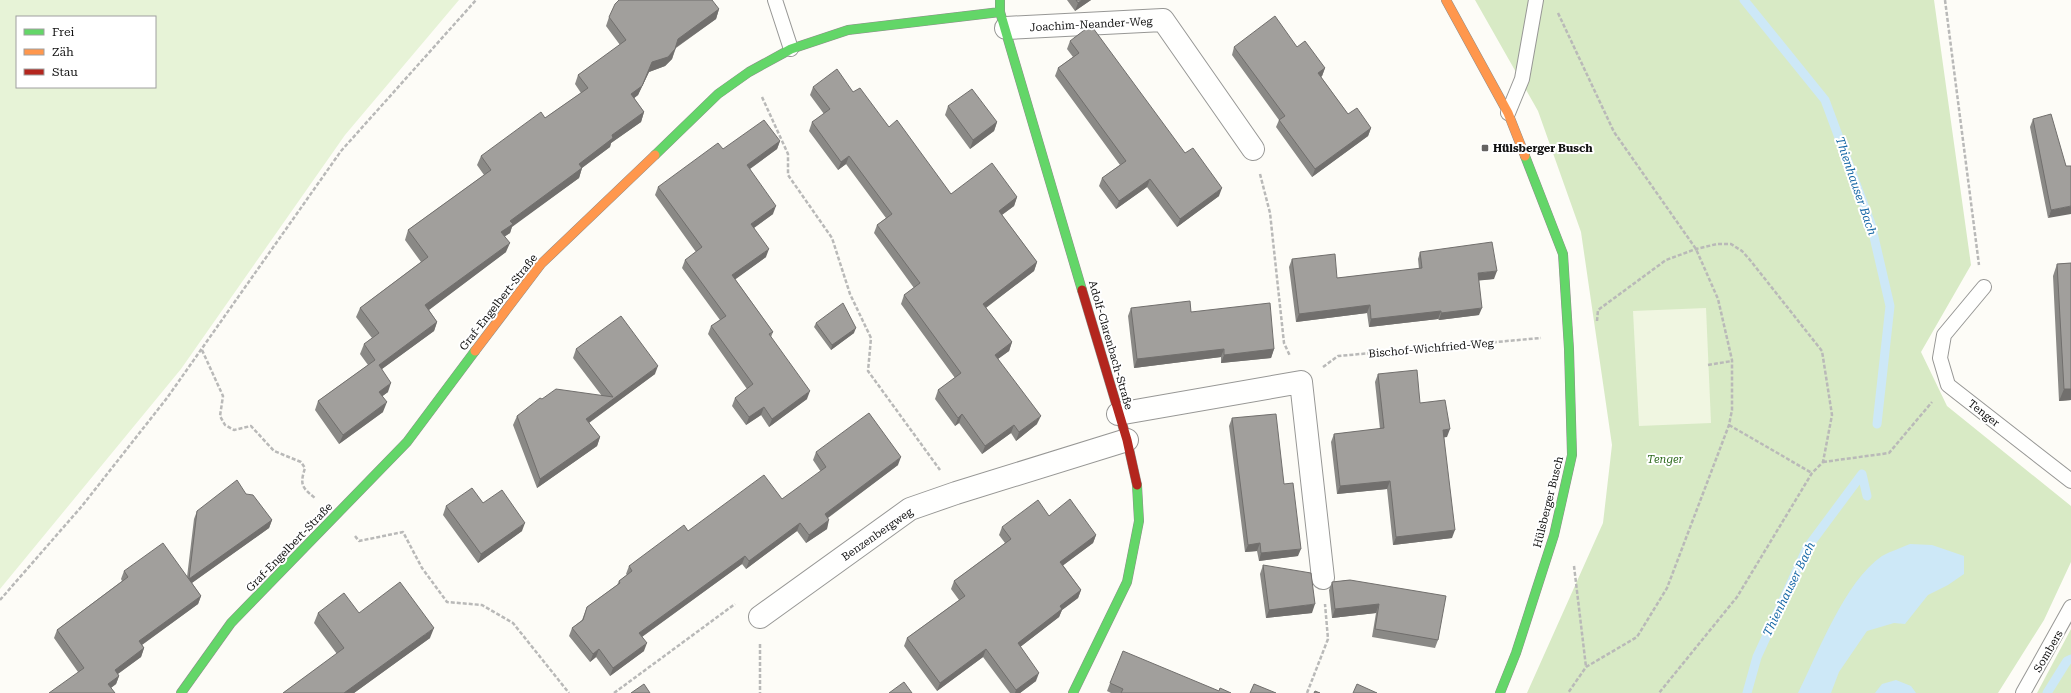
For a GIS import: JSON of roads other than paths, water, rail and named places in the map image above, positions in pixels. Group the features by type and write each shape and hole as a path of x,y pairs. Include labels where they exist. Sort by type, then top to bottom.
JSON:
{"street":[{"name":"Adolf-Clarenbach-Straße","path":"1000,0 1003,20 1118,414 1127,440 1138,485 1139,521 1126,582 1074,693"},
{"name":"Hülsberger Busch","path":"1446,0 1508,113 1564,254 1572,455 1554,535 1516,653 1500,693"},
{"name":"Graf-Engelbert-Straße","path":"181,693 232,623 407,442 541,264 718,94 749,72 791,49 848,30 1003,20"},
{"name":"Joachim-Neander-Weg","path":"1003,20 1163,20 1254,149"},
{"path":"1118,414 1301,382 1323,578"},
{"name":"Benzenbergweg","path":"760,617 910,509 956,493 1127,440"}],"lane":[{"path":"775,0 791,49"},
{"path":"1508,113 1522,79 1536,0"},
{"name":"Tenger","path":"1984,287 1944,335 1940,358 1948,384 2071,481"},
{"name":"Sombers","path":"2023,693 2071,607"}],"water":[{"path":"1910,544 1932,545 1964,556 1964,574 1948,585 1928,595 1905,624 1894,623 1867,631 1839,672 1831,693 1798,693 1834,619 1856,582 1869,567 1882,556"},
{"path":"1896,680 1911,686 1916,693 1875,693 1882,684"}],"waterway":[{"name":"Thienhauser Bach","path":"1744,0 1825,100 1871,224 1890,306 1877,424"},
{"path":"1862,474 1867,496"},
{"name":"Thienhauser Bach","path":"1747,693 1757,657 1807,548 1862,474"},
{"path":"2047,693 2067,661 2071,659"}],"place":[{"name":"Hülsberger Busch","path":"1485,148"}]}
